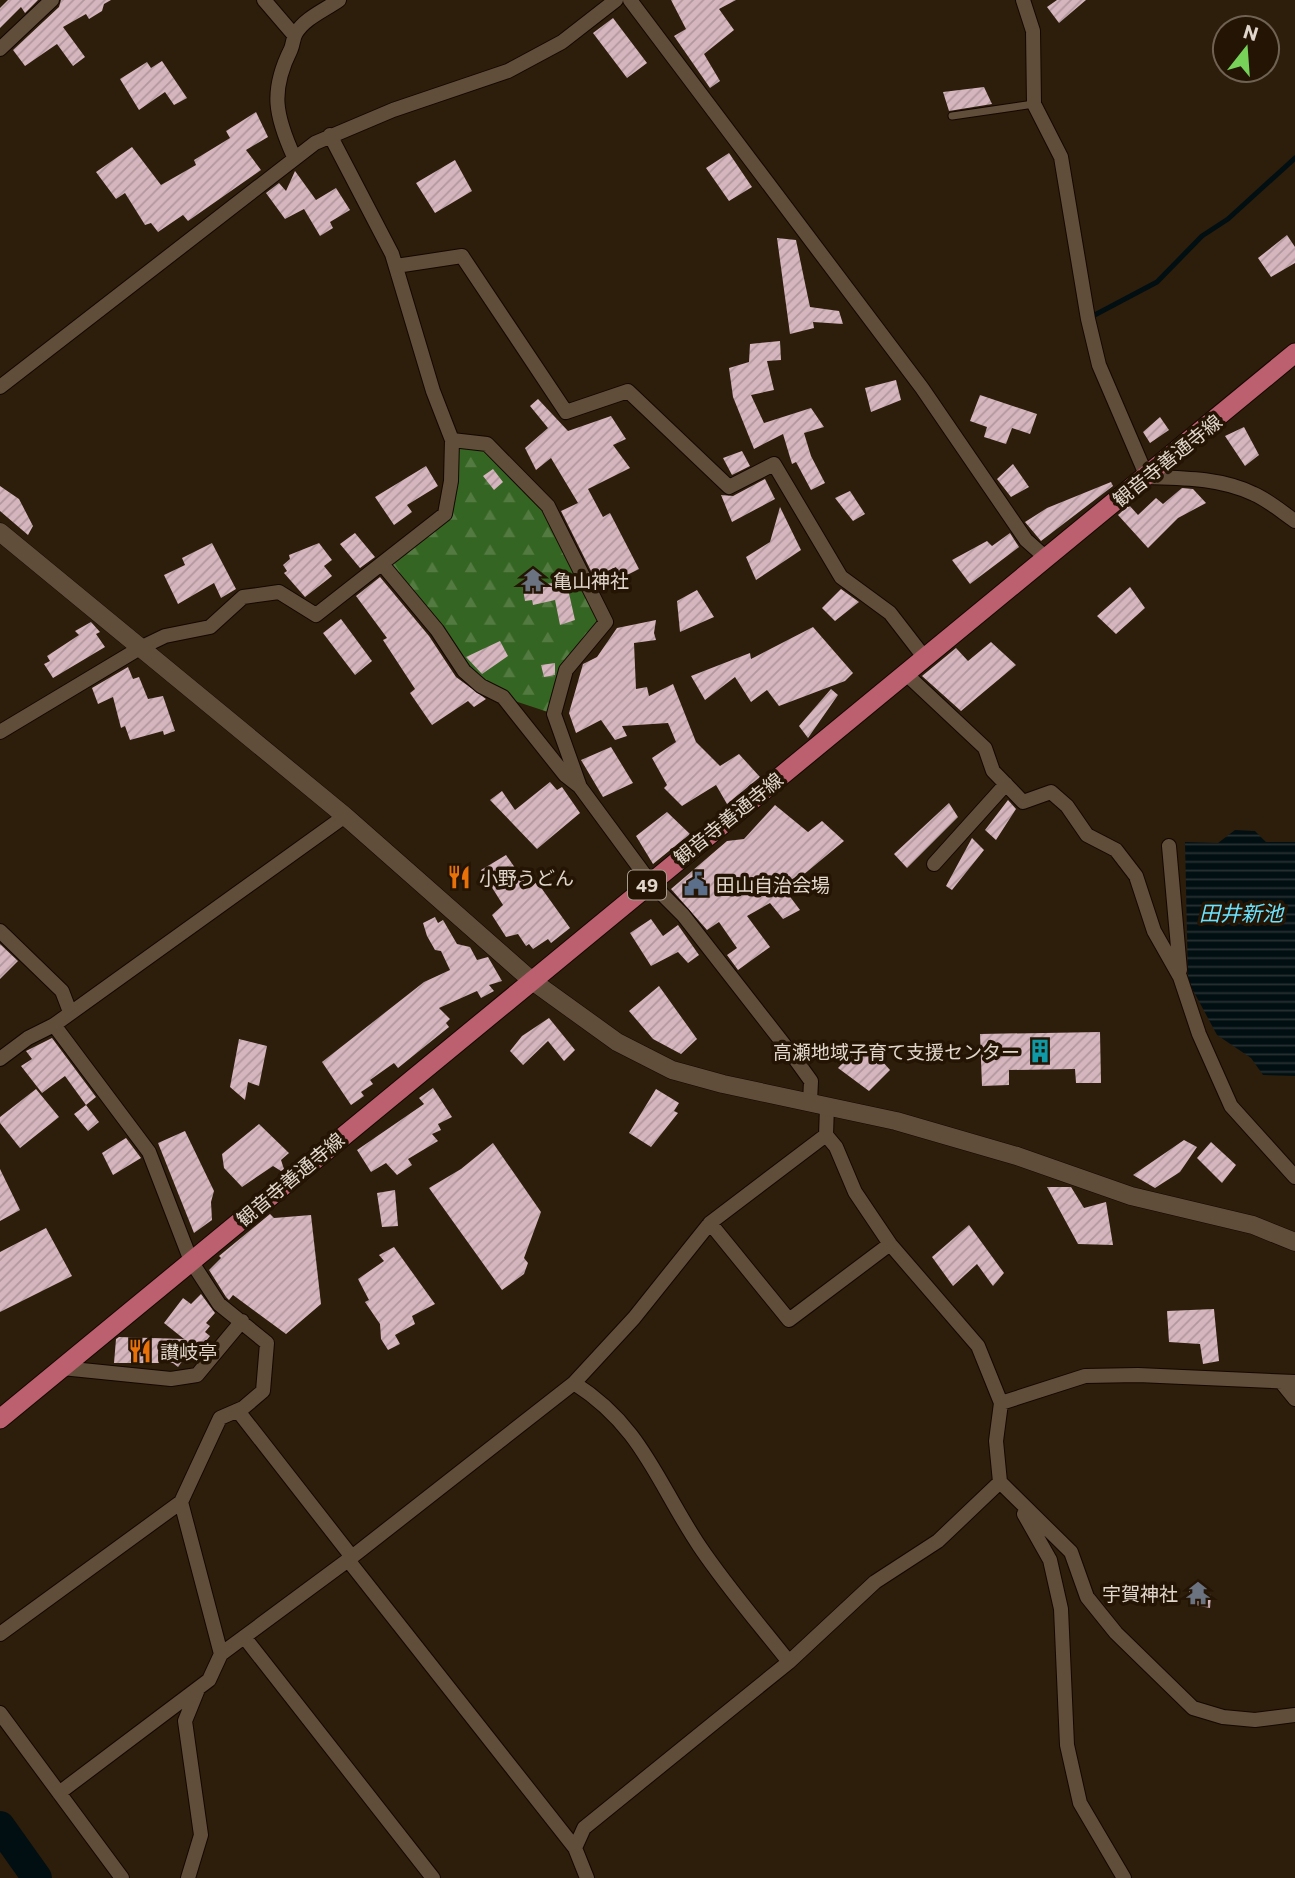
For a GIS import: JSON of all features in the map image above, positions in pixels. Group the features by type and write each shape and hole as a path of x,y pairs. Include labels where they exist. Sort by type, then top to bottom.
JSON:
{"main road":[{"name":"観音寺善通寺線","path":"0,1419 1295,353"}],"street":[{"path":"2,43 52,0"},
{"path":"264,0 294,35"},
{"path":"294,157 281,129 275,96 279,72 294,35 309,20 339,0"},
{"path":"0,387 294,157 330,135 508,71 562,42 616,0"},
{"path":"630,0 922,388 1026,540 1045,557"},
{"path":"1023,0 1033,31 1034,104 1061,157 1088,319 1099,365 1147,477 1220,483 1255,494 1295,521"},
{"path":"0,732 140,648 165,636 210,627 243,597 279,592 316,615 445,514 451,481 452,440 433,391 396,266 369,205 330,135"},
{"path":"396,266 462,256 566,412 628,391 729,487 774,464 841,577 890,613 924,657"},
{"path":"452,440 487,444 548,506 606,622 566,670 554,714 580,787"},
{"path":"0,532 345,816 531,980 617,1042 672,1070 920,1128 1017,1156 1131,1196 1253,1225 1295,1242"},
{"path":"382,564 437,630 464,671 481,686 503,697 565,775 580,787 650,882 683,915 811,1081 826,1135 836,1147 855,1192 890,1244 978,1346 1001,1403 996,1441 1000,1482 1071,1552 1087,1597 1116,1633 1194,1708 1223,1717 1255,1720 1295,1715"},
{"path":"905,673 985,748 993,771 1023,802 1051,792 1067,806 1087,835 1116,850 1136,876 1154,931 1180,977 1199,1034 1231,1106 1295,1177"},
{"path":"934,864 1006,784"},
{"path":"0,1059 28,1038 54,1025 345,816"},
{"path":"1169,846 1180,977"},
{"path":"0,930 62,991 71,1012"},
{"path":"0,1634 181,1502 220,1418 238,1411 263,1391 267,1342 219,1304 191,1261 149,1152 54,1025"},
{"path":"59,1793 209,1680 220,1654 350,1558 574,1383 634,1318 710,1223 826,1135"},
{"path":"710,1223 789,1320 890,1244"},
{"path":"62,1368 171,1379 197,1375 242,1321"},
{"path":"1001,1403 1085,1376 1138,1375 1288,1382 1295,1399"},
{"path":"574,1383 601,1400 631,1432 700,1548 789,1662"},
{"path":"238,1411 575,1847 587,1878"},
{"path":"575,1847 584,1828 789,1662 875,1582 938,1541 1000,1482"},
{"path":"1017,1501 1050,1560 1062,1609 1067,1745 1080,1804 1124,1878"},
{"path":"181,1502 220,1654"},
{"path":"245,1638 432,1878"},
{"path":"188,1878 201,1835 185,1721 198,1688"},
{"path":"0,1713 122,1878"}],"lane":[{"path":"951,116 1034,104"}],"green space":[{"path":"452,440 487,444 548,506 606,622 566,670 554,714 503,697 481,686 382,564 445,514"}],"water":[{"name":"田井新池","path":"1235,830 1255,831 1266,842 1295,842 1295,1076 1263,1075 1251,1058 1217,1035 1188,981 1185,842 1218,843"}],"building":[{"path":"8,0 38,0 25,13 21,7 0,28 0,8"},
{"path":"61,0 111,0 104,4 102,11 89,19 86,14 63,27 85,57 73,66 57,44 25,66 13,50 59,7"},
{"path":"671,0 736,0 719,9 734,30 704,54 720,81 710,88 674,36 686,29"},
{"path":"1057,0 1086,0 1059,23 1047,7"},
{"path":"613,18 647,63 627,78 593,33"},
{"path":"162,61 187,98 174,105 165,92 139,110 120,79 147,62 151,68"},
{"path":"984,87 992,104 949,111 943,92"},
{"path":"256,112 268,137 246,150 261,170 188,221 183,215 158,232 151,223 145,225 125,193 116,199 96,172 132,147 161,185 196,165 194,160 230,138 226,131"},
{"path":"729,153 752,187 729,201 706,168"},
{"path":"455,160 472,191 435,213 416,183"},
{"path":"295,171 316,200 336,188 350,210 330,222 333,228 320,236 304,209 285,219 266,193 279,183 286,191"},
{"path":"1287,235 1295,247 1295,263 1271,277 1258,258"},
{"path":"777,238 796,240 810,307 839,311 843,324 813,322 814,328 790,334"},
{"path":"780,341 781,360 767,361 774,390 751,395 764,423 811,408 824,427 804,433 811,456 825,483 811,490 796,462 792,464 783,434 754,449 733,397 729,368 749,362 750,344"},
{"path":"896,380 901,400 871,412 865,388"},
{"path":"980,395 1037,414 1030,434 1012,428 1006,444 984,437 987,427 970,421"},
{"path":"538,399 568,431 611,416 626,439 613,445 630,468 588,489 603,517 610,513 639,569 621,578 616,567 594,577 561,511 578,503 551,458 536,470 525,448 548,428 530,406"},
{"path":"1160,417 1169,430 1150,443 1143,432"},
{"path":"1244,427 1259,455 1245,466 1225,436"},
{"path":"742,451 750,466 732,475 723,458"},
{"path":"1013,464 1029,487 1011,497 997,479"},
{"path":"426,466 438,486 407,505 412,512 394,525 375,497"},
{"path":"493,469 503,482 494,490 483,476"},
{"path":"765,479 775,499 732,522 721,495 733,496"},
{"path":"1111,482 1113,486 1041,541 1025,522 1047,508"},
{"path":"0,486 19,499 33,526 28,535 0,511"},
{"path":"1182,488 1193,489 1206,503 1178,518 1148,548 1118,515 1129,505 1138,515 1156,498 1163,504"},
{"path":"850,491 865,514 853,521 835,498"},
{"path":"780,507 801,550 756,580 746,557 770,542"},
{"path":"355,533 375,557 360,568 340,544"},
{"path":"1010,533 1019,547 970,584 952,560 987,541 992,546"},
{"path":"212,543 236,589 221,598 214,583 178,604 164,575 185,565 182,558"},
{"path":"319,543 332,560 324,566 332,576 305,597 284,573 287,571 283,565 290,559 289,555"},
{"path":"380,577 429,636 456,677 486,699 474,707 468,701 432,725 410,693 415,689 383,640 387,638 356,596"},
{"path":"566,580 575,620 560,625 555,600 533,605 532,600 525,601 523,589"},
{"path":"1130,587 1145,608 1116,634 1097,616"},
{"path":"841,589 859,602 835,621 822,608"},
{"path":"697,590 714,617 680,632 677,601"},
{"path":"341,619 372,661 355,675 323,633"},
{"path":"656,620 656,640 634,643 636,689 647,687 649,696 673,684 696,742 720,766 739,754 760,777 727,804 716,785 682,806 664,788 667,785 652,758 676,742 668,723 622,726 627,736 615,740 601,720 576,733 569,713 583,664 597,657 617,628"},
{"path":"91,622 100,632 96,634 105,647 53,678 44,664 50,661 47,656 79,635 75,631"},
{"path":"813,627 853,673 845,681 779,706 767,690 751,702 735,677 705,700 691,676 750,653 751,659"},
{"path":"500,641 508,656 482,674 466,657"},
{"path":"991,642 1016,665 961,711 922,676 956,648 968,661"},
{"path":"555,663 555,675 544,677 541,665"},
{"path":"128,667 133,679 139,677 148,699 163,696 175,731 164,735 163,731 130,740 125,726 121,728 113,697 98,704 92,688"},
{"path":"831,689 838,695 808,738 799,726"},
{"path":"611,747 633,783 603,797 581,760"},
{"path":"550,782 557,790 562,787 580,813 537,849 490,800 502,791 515,810"},
{"path":"1008,800 1016,809 996,840 985,830"},
{"path":"949,803 958,817 907,868 894,854"},
{"path":"775,805 808,832 822,821 844,841 785,890 800,910 783,919 770,903 747,916 770,947 738,970 727,955 737,948 719,922 707,930 671,889 727,841 744,839"},
{"path":"667,812 690,834 653,864 636,836"},
{"path":"972,838 984,850 952,890 946,886"},
{"path":"506,855 529,888 537,882 570,928 551,943 548,939 533,949 529,944 526,946 518,934 506,937 492,915 503,905 481,870"},
{"path":"435,917 438,923 443,920 457,944 470,947 477,960 488,957 502,981 489,985 494,991 481,998 477,991 439,1008 450,1019 446,1023 449,1027 398,1068 394,1063 370,1080 373,1084 361,1092 364,1096 351,1105 322,1062 424,982 450,970 441,951 435,950 423,923"},
{"path":"651,919 663,936 678,925 699,955 688,963 678,952 651,966 630,933"},
{"path":"0,944 18,961 0,979"},
{"path":"659,986 697,1039 681,1054 653,1039 629,1011"},
{"path":"549,1018 575,1050 564,1061 548,1041 523,1065 510,1051 522,1036"},
{"name":"高瀬地域子育て支援センター","path":"1100,1032 1101,1083 1076,1083 1075,1069 1009,1070 1009,1085 982,1086 980,1034"},
{"path":"52,1038 96,1097 86,1105 65,1076 42,1093 21,1066 32,1059 26,1051"},
{"path":"239,1039 267,1046 259,1086 248,1082 245,1100 230,1087"},
{"path":"864,1041 890,1070 869,1091 838,1068"},
{"path":"433,1088 452,1117 438,1124 441,1130 432,1134 438,1141 408,1159 412,1165 397,1175 386,1163 371,1172 357,1150 424,1104 419,1098"},
{"path":"36,1089 59,1117 20,1148 0,1123 0,1117"},
{"path":"656,1089 679,1103 674,1111 678,1113 651,1147 629,1133"},
{"path":"86,1105 99,1122 88,1131 74,1114"},
{"path":"259,1124 289,1153 281,1160 284,1169 281,1171 273,1166 242,1187 224,1168 222,1154"},
{"path":"185,1131 214,1191 211,1202 212,1220 194,1233 158,1143"},
{"path":"126,1138 141,1158 113,1175 102,1153"},
{"path":"1184,1140 1197,1147 1180,1172 1155,1188 1133,1175"},
{"path":"1211,1142 1236,1165 1222,1183 1197,1158"},
{"path":"493,1143 541,1212 524,1258 528,1263 524,1274 502,1290 429,1188 461,1169"},
{"path":"0,1169 20,1210 0,1221"},
{"path":"1047,1187 1071,1187 1084,1208 1106,1202 1113,1245 1078,1244"},
{"path":"395,1190 398,1226 382,1227 377,1193"},
{"path":"270,1214 274,1218 311,1215 321,1304 286,1334 233,1295 229,1300 209,1270 221,1258 219,1256"},
{"path":"969,1225 1004,1273 993,1286 977,1264 953,1286 932,1257"},
{"path":"46,1228 72,1276 0,1312 0,1252"},
{"path":"394,1247 435,1304 412,1316 415,1324 395,1335 400,1344 388,1350 381,1339 380,1324 365,1302 369,1300 358,1279 384,1261 379,1255"},
{"path":"201,1294 215,1313 206,1323 210,1326 205,1332 210,1336 201,1347 195,1343 178,1367 173,1363 114,1363 116,1339 119,1337 184,1339 164,1323 183,1298 191,1304"},
{"path":"1214,1309 1219,1361 1203,1364 1200,1344 1169,1342 1167,1311"},
{"name":"宇賀神社","path":"1189,1590 1211,1595 1210,1608 1189,1604"}],"waterway":[{"path":"1089,318 1157,282 1202,236 1228,219 1295,158"},
{"path":"0,1826 37,1878"}],"place":[{"name":"亀山神社","path":"533,580"},
{"name":"小野うどん","path":"459,877"},
{"name":"田山自治会場","path":"696,884"},
{"name":"高瀬地域子育て支援センター","path":"1040,1051"},
{"name":"讃岐亭","path":"140,1351"},
{"name":"宇賀神社","path":"1198,1593"}]}
